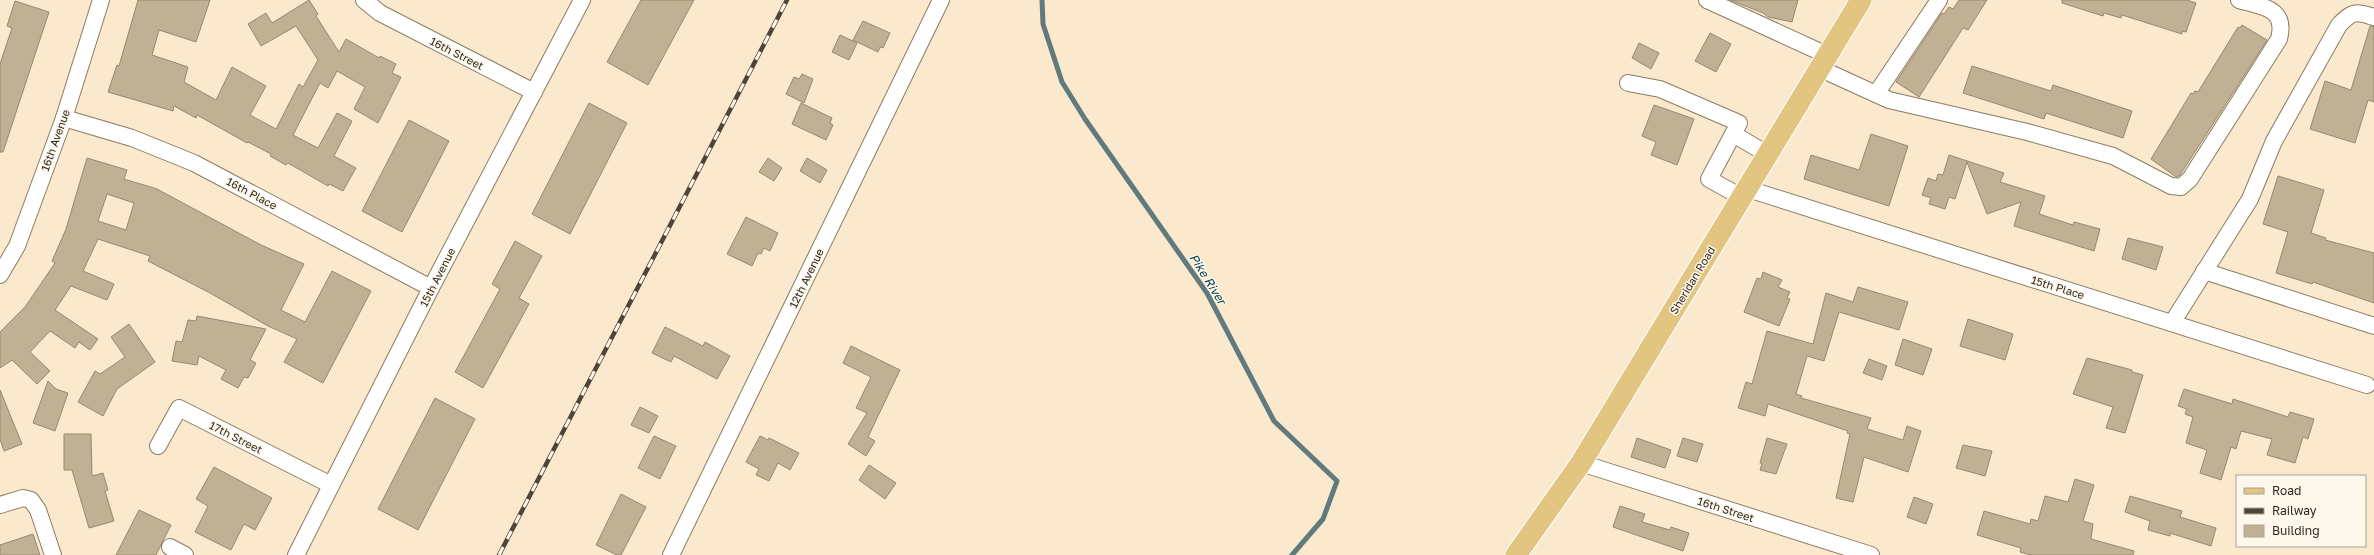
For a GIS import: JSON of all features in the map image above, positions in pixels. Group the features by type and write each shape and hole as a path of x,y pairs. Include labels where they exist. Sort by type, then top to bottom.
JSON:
{"main road":[{"name":"Sheridan Road","path":"1516,555 1581,463 1825,62 1861,0"}],"street":[{"name":"16th Avenue","path":"0,275 17,246 64,118 101,0"},
{"name":"16th Street","path":"364,0 380,13 534,92"},
{"name":"15th Avenue","path":"296,555 431,288 582,0"},
{"name":"12th Avenue","path":"671,555 941,0"},
{"path":"1707,0 1825,62 1876,94 1912,106 2027,132 2114,156 2171,186 2181,187 2190,179 2279,39 2281,30 2280,18 2273,11 2239,0"},
{"path":"1876,94 1939,0"},
{"path":"2172,323 2250,199 2274,141 2339,25 2350,14 2359,12 2374,17"},
{"path":"1628,83 1660,89 1739,122 1733,134 1768,155"},
{"name":"16th Place","path":"64,118 132,138 194,163 431,288"},
{"name":"15th Place","path":"1733,134 1709,179 1745,193 2172,323 2367,385"},
{"path":"2204,271 2374,326"},
{"name":"17th Street","path":"158,446 179,408 331,485"},
{"name":"16th Street","path":"1581,463 1871,555"},
{"path":"0,505 23,498 31,500 38,510 53,555"},
{"path":"170,547 185,555"}],"building":[{"path":"138,0 210,0 196,42 159,30 152,55 188,67 184,82 216,100 232,67 266,86 250,115 276,129 299,84 303,87 318,60 296,26 261,46 248,24 266,13 272,23 309,0 318,14 316,16 339,52 346,39 379,58 380,56 396,64 392,73 401,77 378,123 354,109 365,87 337,71 328,88 320,83 293,135 318,148 337,113 352,121 334,156 356,168 343,191 329,184 328,186 288,163 286,165 270,156 271,154 248,142 247,143 197,115 196,118 174,106 173,111 108,92 117,65 119,66"},
{"path":"641,0 694,0 648,85 607,62"},
{"path":"1730,0 1798,0 1792,22 1768,17 1763,13"},
{"path":"1959,0 1987,0 1968,30 1963,28 1919,97 1896,82 1942,13 1944,14 1949,7 1953,9"},
{"path":"2062,0 2187,0 2196,3 2186,32 2182,31 2182,34 2122,15 2121,18 2104,13 2103,16 2062,3"},
{"path":"15,1 49,12 3,152 0,152 0,64 12,28 7,26"},
{"path":"863,21 890,33 883,48 880,47 878,52 853,40"},
{"path":"2242,25 2267,40 2180,175 2176,177 2151,159 2191,93 2193,94 2195,91 2198,92 2238,27 2240,28"},
{"path":"2370,26 2374,26 2374,102 2368,100 2355,143 2310,129 2325,81 2351,90"},
{"path":"1710,33 1731,44 1716,72 1695,61"},
{"path":"840,35 857,43 849,60 832,52"},
{"path":"1639,43 1659,53 1651,69 1632,58"},
{"path":"1972,66 2051,91 2053,85 2132,111 2123,138 2046,113 2044,119 1963,93"},
{"path":"802,74 813,79 804,103 786,94 794,77 799,79"},
{"path":"589,103 627,123 570,234 532,214"},
{"path":"801,103 832,118 830,123 833,125 826,140 792,124"},
{"path":"1654,105 1694,119 1677,165 1651,155 1656,142 1642,136"},
{"path":"409,120 449,141 402,232 362,211"},
{"path":"1871,134 1908,146 1889,206 1804,179 1811,155 1859,170"},
{"path":"1949,155 2004,173 2000,182 2045,196 2039,214 2073,225 2074,222 2100,229 2094,251 2014,226 2021,202 1987,214 1967,162 1955,199 1949,197 1945,209 1929,204 1931,198 1922,195 1928,178 1936,181 1938,174 1943,175"},
{"path":"87,158 127,170 124,179 157,189 261,245 304,264 281,310 305,322 332,271 371,291 323,383 284,362 297,339 268,326 210,293 148,261 150,256 98,239 83,271 114,284 107,300 71,286 55,310 98,339 90,350 79,342 75,348 50,331 30,352 50,371 37,384 12,360 0,368 0,332 25,307 55,263 52,261 66,229","holes":["107,194 134,203 126,230 98,221"]},
{"path":"768,158 782,168 774,181 759,172"},
{"path":"807,158 827,170 820,183 800,171"},
{"path":"2278,176 2324,190 2311,233 2326,238 2325,240 2374,253 2374,303 2313,282 2312,284 2276,273 2288,232 2263,224"},
{"path":"746,217 778,233 770,251 764,248 761,254 758,253 752,266 727,254"},
{"path":"2128,238 2163,247 2156,270 2122,259"},
{"path":"515,241 542,256 519,298 529,304 483,388 455,372 500,289 492,284"},
{"path":"1763,272 1782,280 1778,287 1790,292 1787,298 1790,299 1779,326 1744,312 1757,278 1761,279"},
{"path":"1858,287 1908,302 1899,330 1839,312 1824,361 1807,356 1796,394 1802,396 1801,398 1871,418 1867,429 1903,440 1907,426 1921,431 1908,472 1864,457 1853,502 1836,498 1850,434 1847,433 1848,431 1768,404 1765,416 1738,408 1746,382 1752,384 1767,331 1813,344 1826,293 1853,302"},
{"path":"197,316 266,329 250,360 256,363 248,378 244,377 238,388 221,379 226,370 199,356 197,365 172,361 176,341 182,342 188,320 196,321"},
{"path":"1968,319 2013,334 2005,360 1960,346"},
{"path":"129,324 155,362 117,389 103,416 78,402 95,371 100,374 125,357 111,337"},
{"path":"665,327 703,346 705,342 730,356 717,379 674,356 671,362 652,353"},
{"path":"1903,339 1932,349 1923,375 1895,365"},
{"path":"851,346 900,370 868,437 875,441 866,456 848,444 867,413 856,408 871,377 843,363"},
{"path":"2087,358 2132,370 2132,372 2143,375 2125,433 2106,428 2113,407 2073,394"},
{"path":"1869,359 1887,366 1882,380 1863,373"},
{"path":"48,381 56,389 68,393 55,431 33,423"},
{"path":"2184,389 2232,404 2233,399 2288,417 2290,412 2314,419 2308,439 2303,437 2295,463 2267,455 2272,439 2241,431 2236,449 2231,447 2221,480 2200,473 2207,450 2186,443 2193,417 2185,414 2187,409 2178,406"},
{"path":"0,390 22,444 4,451 0,439"},
{"path":"435,398 475,419 418,530 378,509"},
{"path":"640,407 658,416 649,433 631,425"},
{"path":"64,434 91,434 92,476 103,473 108,490 105,491 114,521 89,528 72,470 64,470"},
{"path":"654,436 676,446 660,479 638,468"},
{"path":"760,436 768,440 769,438 799,453 790,470 778,463 769,481 756,475 759,469 746,462"},
{"path":"1637,438 1671,450 1665,468 1631,457"},
{"path":"1683,438 1703,444 1697,462 1677,456"},
{"path":"1767,438 1787,444 1776,474 1760,470 1762,463 1760,463"},
{"path":"1963,445 1992,451 1985,476 1956,468"},
{"path":"869,465 896,483 885,499 859,480"},
{"path":"214,467 272,498 255,530 244,524 231,550 195,532 208,506 196,499"},
{"path":"2075,479 2094,485 2083,521 2093,524 2091,539 2134,551 2133,555 2031,555 2020,552 2021,548 1977,535 1984,511 2030,524 2031,519 2038,521 2045,496 2068,502"},
{"path":"621,494 646,507 621,555 617,555 596,545"},
{"path":"2130,496 2182,511 2180,517 2216,528 2211,546 2170,533 2170,536 2148,530 2150,521 2125,512"},
{"path":"1914,497 1933,504 1926,524 1907,517"},
{"path":"1620,506 1645,514 1642,522 1670,530 1671,527 1689,533 1683,551 1613,527"},
{"path":"139,510 171,525 156,555 116,555"},
{"path":"33,534 40,555 0,555 0,545"}],"waterway":[{"name":"Pike River","path":"1042,0 1043,24 1062,82 1085,119 1207,293 1274,421 1337,481 1323,519 1292,555"}],"railway":[{"path":"499,555 787,0"}]}
